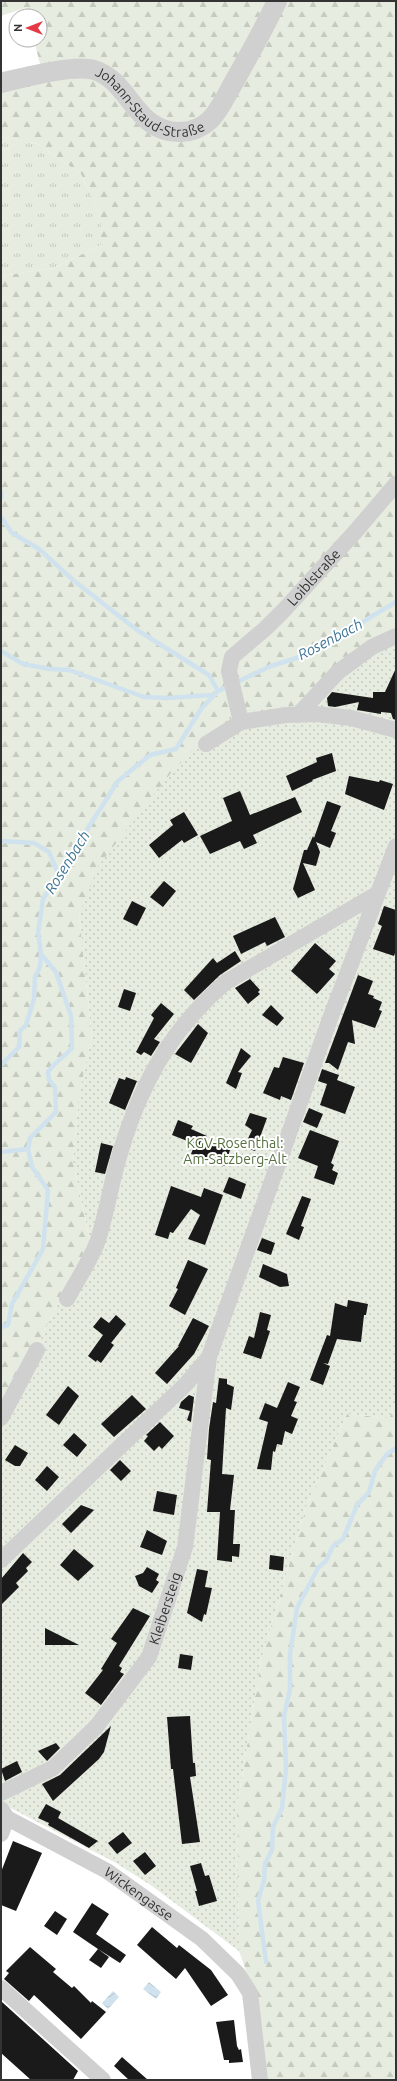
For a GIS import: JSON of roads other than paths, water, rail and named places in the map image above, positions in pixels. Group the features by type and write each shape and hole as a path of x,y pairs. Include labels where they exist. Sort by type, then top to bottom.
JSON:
{"street":[{"name":"Johann-Staud-Straße","path":"1,83 79,68 94,70 107,76 116,84 152,124 166,130 181,133 196,130 210,120 222,104 277,1"},
{"name":"Loiblstraße","path":"239,717 229,666 235,653 266,628 285,610 360,527 396,484"},
{"path":"298,715 338,672 372,647 396,636"},
{"path":"206,744 239,717 298,715 351,718 396,730"},
{"path":"1,1560 186,1384 208,1357 377,894 396,846"},
{"path":"67,1299 98,1241 118,1162 144,1089 154,1067 173,1037 208,998 226,982 377,894"},
{"path":"1,1418 37,1350"},
{"name":"Kleibersteig","path":"1,1793 53,1768 96,1727 149,1657 185,1547 208,1357"},
{"path":"1,1834 4,1813"},
{"name":"Wickengasse","path":"4,1813 107,1871 196,1935 238,1974 250,1993 260,2080"},
{"path":"1,1988 103,2080"}],"water":[{"path":"149,1982 161,1992 156,1999 143,1989"},
{"path":"113,1991 119,1997 108,2009 102,2003"}],"waterway":[{"path":"1,492 1,498"},
{"name":"Rosenbach","path":"1,517 12,533 39,549 73,580 137,630 209,675 218,691"},
{"name":"Rosenbach","path":"1,1327 8,1325 12,1304 43,1249 48,1190 32,1167 28,1149 30,1138 56,1112 55,1087 49,1080 48,1072 72,1048 71,1016 56,972 41,954 38,933 43,899 118,781 150,755 176,749 201,709 218,691 271,666 309,654 396,602"},
{"path":"1,651 23,664 50,669 69,670 144,697 167,698 212,695"},
{"path":"1,841 34,843 49,852 58,873"},
{"path":"1,1065 19,1047 20,1031 26,1025 34,999 35,977 40,967 41,954"},
{"path":"1,1152 28,1149"},
{"path":"266,1962 258,1901 264,1880 265,1864 272,1850 273,1827 282,1808 286,1769 284,1716 290,1689 290,1655 297,1608 318,1568 326,1561 333,1546 343,1539 357,1505 369,1492 375,1471 387,1454 396,1448"}],"park label":[{"name":"KGV-Rosenthal: Am-Satzberg-Alt","path":"235,1152"}]}
